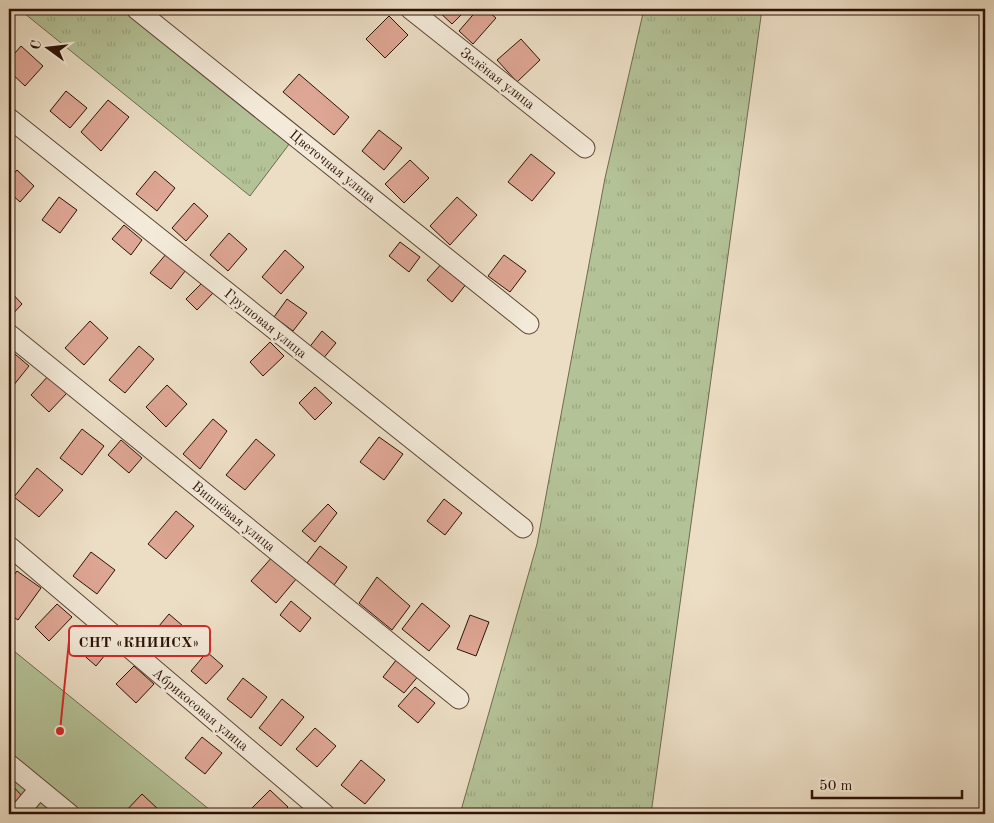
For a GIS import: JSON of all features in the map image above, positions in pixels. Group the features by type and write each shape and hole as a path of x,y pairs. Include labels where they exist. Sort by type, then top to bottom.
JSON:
{"street":[{"name":"Цветочная улица","path":"136,9 529,324"},
{"name":"Зелёная улица","path":"410,9 585,148"},
{"name":"Грушовая улица","path":"9,118 523,528"},
{"name":"Вишнёвая улица","path":"9,334 459,698"},
{"name":"Абрикосовая улица","path":"9,546 325,814"},
{"path":"9,764 70,814"},
{"path":"18,814 39,789"}],"green space":[{"path":"19,9 128,9 290,143 250,196"},
{"path":"644,9 762,9 651,814 460,814 537,544 605,178"},
{"path":"9,647 215,814 9,814"}],"building":[{"path":"436,9 467,9 452,24"},
{"path":"478,9 485,9 496,18 473,44 459,31"},
{"path":"389,16 408,35 385,58 366,39"},
{"path":"521,39 540,60 517,82 497,60"},
{"path":"21,46 43,66 25,86 9,71 9,60"},
{"path":"299,74 349,117 334,135 283,92"},
{"path":"66,91 87,108 70,128 50,111"},
{"path":"108,100 129,117 101,151 81,132"},
{"path":"379,130 402,148 384,170 362,151"},
{"path":"531,154 555,173 532,201 508,182"},
{"path":"410,160 429,178 404,203 385,184"},
{"path":"17,170 34,186 20,202 9,192 9,179"},
{"path":"155,171 175,188 157,211 136,194"},
{"path":"59,197 77,210 60,233 42,220"},
{"path":"457,197 477,215 450,245 430,226"},
{"path":"194,203 208,216 186,241 172,228"},
{"path":"124,225 142,240 131,255 112,239"},
{"path":"229,233 247,249 228,271 210,255"},
{"path":"400,242 420,257 409,272 389,256"},
{"path":"285,250 304,267 281,294 262,277"},
{"path":"167,253 186,270 171,289 150,273"},
{"path":"504,255 526,271 510,292 488,276"},
{"path":"443,262 467,283 452,302 427,280"},
{"path":"202,283 213,293 197,310 186,299"},
{"path":"9,290 22,304 9,318"},
{"path":"287,299 307,313 293,331 274,317"},
{"path":"90,321 108,338 84,365 65,348"},
{"path":"322,331 336,343 322,360 308,349"},
{"path":"270,342 284,356 263,376 250,362"},
{"path":"139,346 154,359 125,393 109,380"},
{"path":"9,349 29,366 9,391"},
{"path":"49,375 67,393 49,412 31,395"},
{"path":"167,385 187,404 166,427 146,407"},
{"path":"315,387 332,403 315,420 299,403"},
{"path":"213,419 227,431 200,469 183,454"},
{"path":"82,429 104,446 82,475 60,458"},
{"path":"379,437 403,454 384,480 360,462"},
{"path":"256,439 275,455 245,490 226,475"},
{"path":"121,440 142,458 129,473 108,455"},
{"path":"37,468 63,490 39,517 14,497"},
{"path":"444,499 462,513 445,535 427,521"},
{"path":"328,504 337,513 315,542 302,531"},
{"path":"176,511 194,526 166,559 148,544"},
{"path":"320,546 347,567 334,585 307,563"},
{"path":"91,552 115,570 97,594 73,576"},
{"path":"273,556 297,578 276,603 251,581"},
{"path":"17,571 41,588 18,620 9,614 9,581"},
{"path":"377,577 410,606 392,630 359,603"},
{"path":"291,601 311,618 300,632 280,615"},
{"path":"422,603 450,626 429,651 402,629"},
{"path":"57,604 72,617 49,641 35,627"},
{"path":"169,614 190,632 170,655 149,638"},
{"path":"470,615 489,622 476,656 457,649"},
{"path":"85,627 110,649 96,666 70,643"},
{"path":"207,652 223,666 206,684 191,671"},
{"path":"397,659 420,674 404,693 383,677"},
{"path":"134,666 154,684 136,703 116,684"},
{"path":"243,678 267,697 251,718 227,699"},
{"path":"415,687 435,703 418,723 398,706"},
{"path":"282,699 304,717 281,746 259,728"},
{"path":"315,728 336,746 317,767 296,749"},
{"path":"202,737 222,753 205,774 185,758"},
{"path":"361,760 385,780 365,804 341,785"},
{"path":"9,782 23,797 9,811"},
{"path":"270,790 288,807 281,814 252,814 249,811"},
{"path":"142,794 160,811 157,814 123,814"}],"place":[{"name":"СНТ «КНИИСХ»","path":"60,731"}]}
